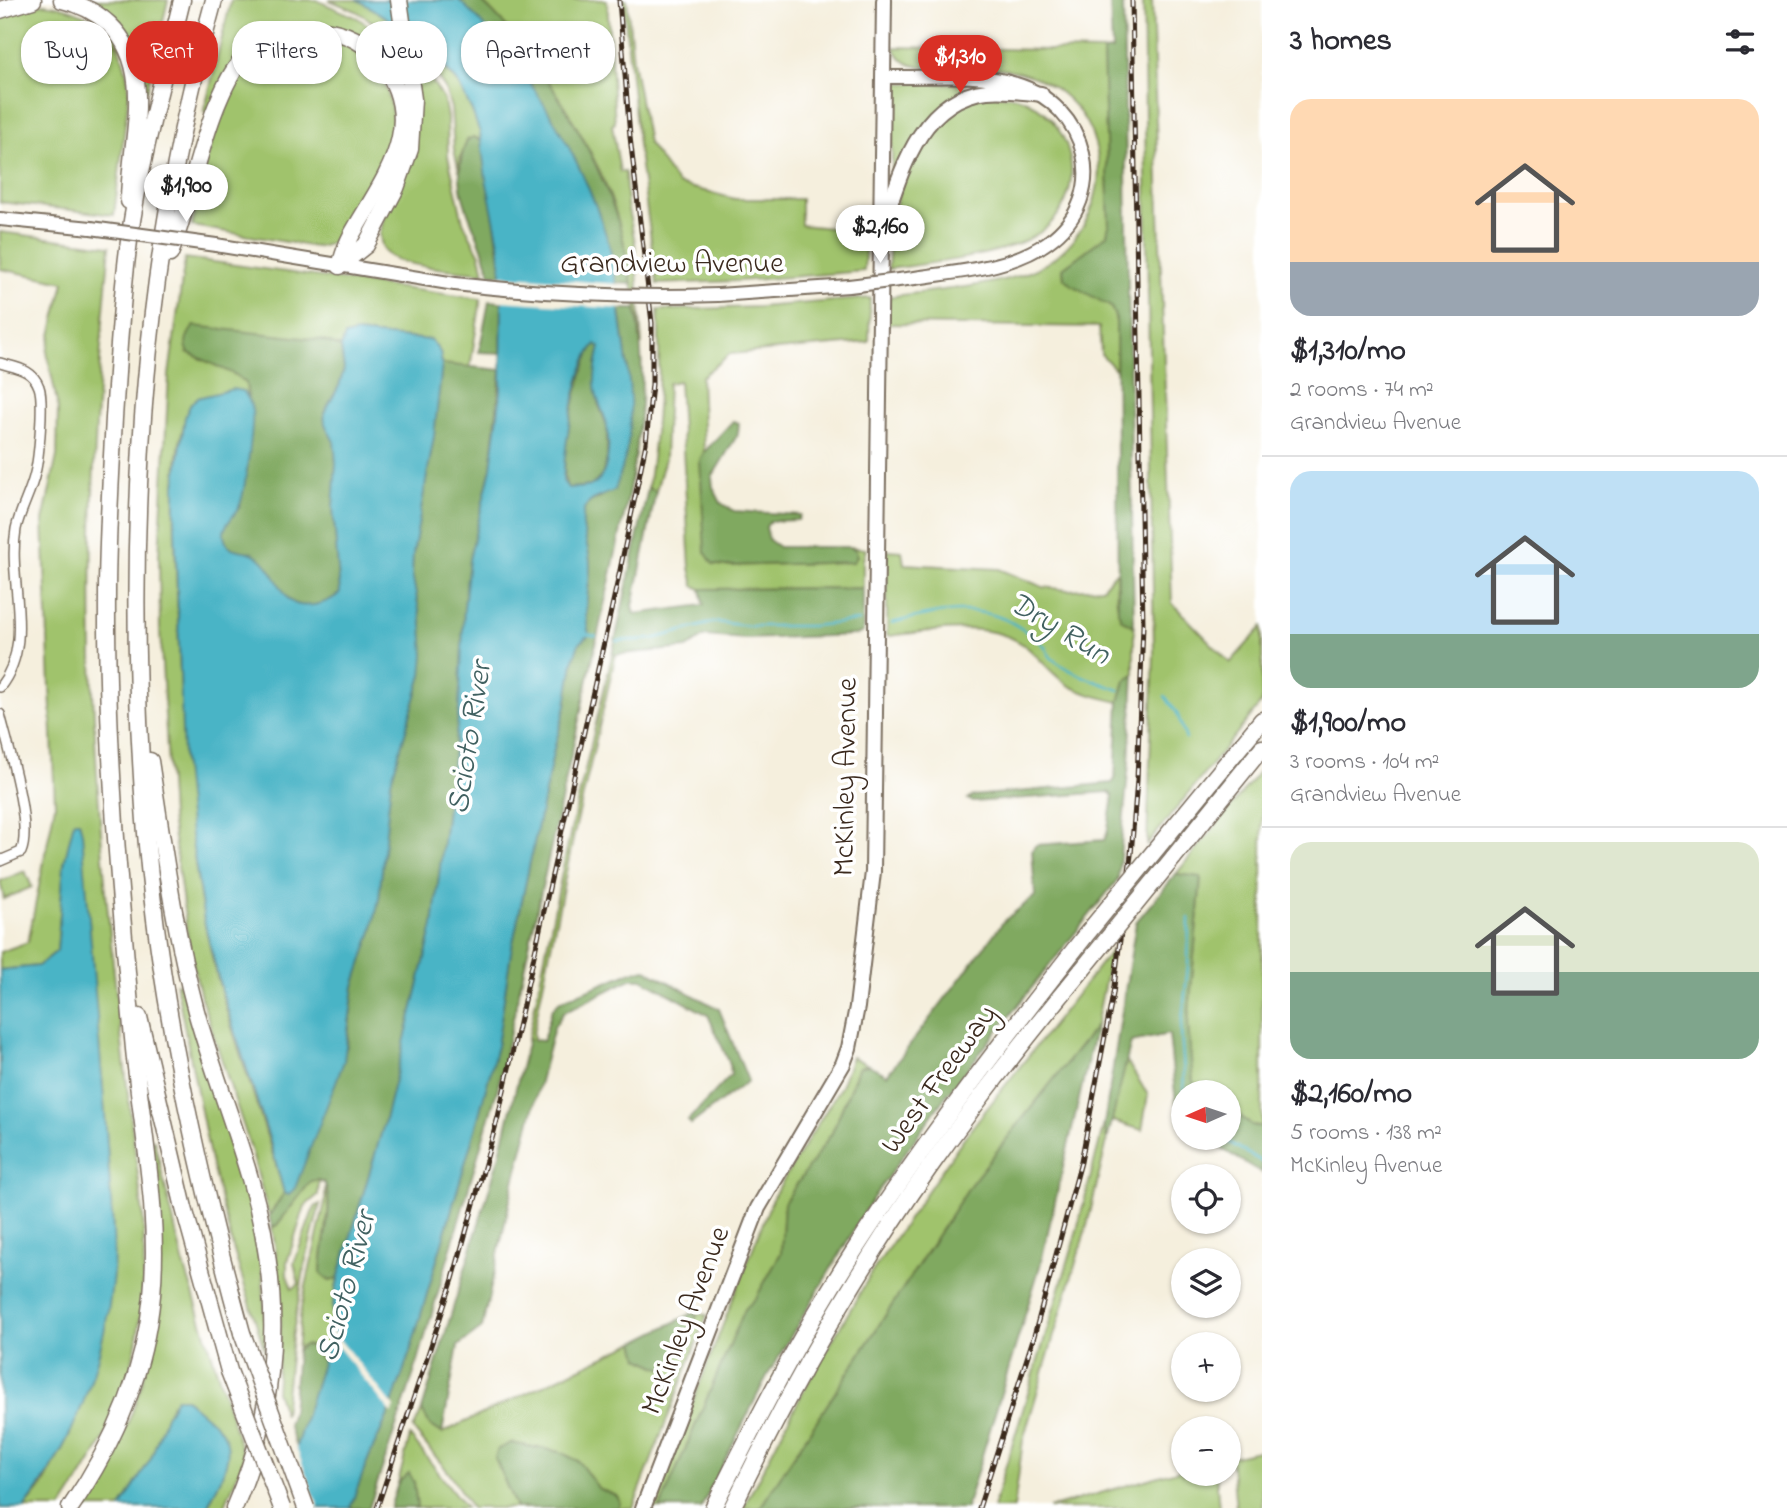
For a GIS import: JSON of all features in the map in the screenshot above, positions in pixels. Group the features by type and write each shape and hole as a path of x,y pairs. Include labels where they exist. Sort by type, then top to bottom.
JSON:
{"highway":[{"path":"0,10 33,0"},
{"path":"62,0 90,9 124,42 131,58 138,92 129,183 129,239 117,370 107,591 107,681 127,970 151,1204 152,1294 145,1343 130,1396 111,1441 89,1481 70,1508"},
{"path":"129,239 182,0"},
{"path":"214,0 190,100 165,226 148,366 136,567 136,668 145,823 158,938 190,1126 242,1334 306,1508"},
{"path":"340,266 366,245 410,149 410,76 399,0"},
{"path":"156,291 225,86 238,65 253,49 270,38 301,29 340,33 366,46 392,80 400,109 400,138 388,174 349,239 340,266"},
{"path":"136,668 172,907 183,962 207,1047 252,1184 271,1279 272,1360 264,1417 248,1475 234,1508"},
{"name":"West Freeway","path":"713,1508 764,1406 856,1248 906,1172 983,1065 1084,936 1262,720"},
{"name":"West Freeway","path":"732,1508 801,1374 854,1283 929,1168 1006,1064 1262,748"},
{"path":"127,970 184,1208 229,1371 282,1508"}],"main road":[{"name":"McKinley Avenue","path":"643,1508 758,1208 843,1064 857,1009 873,872 884,0"},
{"name":"Grandview Avenue","path":"0,219 216,245 455,284 607,297 718,295 849,286 915,278 1013,260 1050,242 1068,224 1083,191 1084,153 1073,126 1058,106 1041,94 1014,83 998,80 883,77"},
{"path":"881,231 898,178 920,133 938,113 962,97 975,93 1003,90 1041,94"}],"street":[{"path":"0,363 30,373 40,389 41,402 35,472 16,528 14,547 19,634 16,657 7,679 0,687"},
{"path":"0,714 21,799 24,841 16,856 0,861"}],"green space":[{"path":"79,0 168,0 163,21 126,21 126,53 112,37 112,21 98,21"},
{"path":"231,0 316,0 362,21 356,21 356,39 342,38 342,21 232,21 232,83 208,114 204,112 211,84 218,84 218,54"},
{"path":"329,0 356,0 367,4 391,21 371,21 356,11"},
{"path":"459,0 480,0 501,21 477,21"},
{"path":"480,0 607,0 608,21 501,21"},
{"path":"623,0 627,0 633,61 648,143 678,184 735,199 801,199 801,225 863,231 866,236 864,271 739,281 657,284 638,145"},
{"path":"1110,0 1123,0 1134,626 1122,620 1118,612 1116,319 1111,307 1064,278 1063,268 1107,235 1109,225 1103,51 1112,50"},
{"path":"1143,0 1152,0 1172,603 1230,663 1262,627 1262,702 1147,845 1154,652"},
{"path":"44,4 80,13 94,21 21,21 21,84 112,84 112,39 122,57 129,93 114,215 0,202 0,19 21,9"},
{"path":"342,43 356,50 356,84 384,84 392,112 387,150 350,221 332,242 315,247 192,226 208,152 235,84 342,84"},
{"path":"894,47 1103,51 1109,225 1107,235 1063,268 1064,278 1096,297 1114,313 1117,329 1116,370 1101,354 1099,327 887,324 888,297 960,288 1014,277 1055,257 1075,238 1089,214 1097,188 1098,161 1092,135 1078,110 1056,89 1043,81 1030,75 1002,69 915,66 902,60"},
{"path":"447,71 471,105 481,140 473,137 460,157 459,171 454,150 451,108 442,84 447,84"},
{"path":"894,83 964,83 964,92 895,176 892,175"},
{"path":"142,84 149,84 147,91 143,91"},
{"path":"412,84 434,84 444,100 448,156 463,222 480,255 484,273 434,268 397,259 384,251 380,235"},
{"path":"530,84 550,84 579,132 607,192 620,229 632,284 614,283 607,239 581,173 550,114"},
{"path":"550,84 612,84 615,123 612,125 620,172 625,172 627,205 635,242 642,345 623,239 610,196 563,104"},
{"path":"980,95 1010,96 1027,101 1044,113 1058,128 1067,145 1071,164 1070,184 1065,202 1055,219 1039,233 1006,248 966,258 888,269 892,220 903,176 944,112"},
{"path":"473,137 481,140 501,275 490,274 462,193 461,159 467,140"},
{"path":"0,232 110,246 93,481 92,657 97,779 107,904 143,1215 143,1295 135,1348 121,1400 100,1446 62,1508 24,1508 44,1484 70,1434 89,1384 104,1331 112,1281 113,1230 79,821 64,864 57,951 38,966 0,970 0,952 28,942 55,805 43,521 57,456 58,408 47,352 64,282 0,269"},
{"path":"185,258 481,299 470,368 442,364 440,352 431,340 355,333 345,336 341,347 321,340 189,353 236,375 246,383 248,398 243,391 191,403 184,425 176,474 175,549 184,758 197,879 220,988 284,1193 269,1216 251,1149 201,997 189,947 171,817 160,631 159,555 169,375"},
{"path":"870,298 869,342 730,354 701,377 704,452 700,460 713,564 724,566 853,562 857,556 856,550 850,547 866,549 863,560 863,588 701,589 694,586 690,568 679,381 668,383 665,458 656,491 648,488 658,399 658,310 759,307"},
{"path":"489,301 502,302 501,353 479,352"},
{"path":"620,309 636,309 640,335 642,383 636,452 498,1087 418,1361 369,1508 350,1508 410,1352 497,1046 511,952 554,749 566,705 573,662 579,643 589,635 586,607 590,564 583,517 587,505 601,498 628,370"},
{"path":"194,326 321,340 341,347 344,369 339,386 324,413 325,424 334,442 336,463 333,508 340,593 329,600 308,606 289,600 253,553 233,549 226,543 223,533 228,521 240,506 252,411 246,383 236,375 189,353 187,339"},
{"path":"596,343 600,347 596,364 598,403 607,426 607,458 602,476 591,486 568,488 565,460 571,416 583,371"},
{"path":"442,364 501,370 491,468 469,560 459,709 433,926 384,1124 338,1279 330,1281 321,1273 329,1205 325,1183 319,1180 311,1181 276,1226 272,1227 269,1216 284,1193 289,1195 347,1046 354,986 372,931 379,899 391,781 422,675 422,625 412,574 413,554 434,436"},
{"path":"733,421 739,423 738,434 712,477 713,487 721,503 734,511 800,515 798,520 770,521 766,527 769,540 779,547 850,547 856,550 857,556 853,562 724,566 713,564 705,552 700,460 704,452"},
{"path":"648,488 656,491 633,606 635,614 704,605 701,589 863,588 863,632 856,635 746,639 705,636 687,648 612,655"},
{"path":"887,550 902,551 904,564 999,569 1043,587 1068,590 1102,588 1117,571 1117,603 1122,615 1134,626 1134,675 1125,681 1119,702 1068,685 1024,645 992,632 957,629 887,636"},
{"path":"616,654 573,839 533,1034 535,1042 528,1039 569,838 612,655"},
{"path":"1134,675 1118,879 945,1097 873,1198 766,1378 701,1508 660,1508 745,1309 756,1298 781,1253 784,1203 832,1133 859,1067 869,1065 887,1075 1004,921 1035,896 1032,850 1036,845 1104,840 1113,796 1109,792 973,802 968,799 973,796 1112,783 1115,779 1119,702 1125,681"},
{"path":"1262,768 1262,1127 1252,1125 1241,1117 1241,1080 1193,1080 1188,1024 1201,878 1176,874"},
{"path":"25,871 32,887 4,899 0,881"},
{"path":"1176,874 1201,877 1188,1024 1193,1080 1174,1080 1169,1034 1131,1042 1107,1141 1104,1124 1136,922"},
{"path":"1111,951 1096,1026 971,1184 760,1508 743,1508 806,1386 872,1272 963,1139"},
{"path":"646,970 719,1009 748,1081 691,1124 688,1120 731,1075 730,1064 708,1015 642,979 631,979 564,1012 554,1027 513,1186 482,1328 458,1346 442,1433 430,1425 422,1410 499,1157 528,1039 543,1041 552,1009 560,1001 631,972"},
{"path":"180,983 235,1152 254,1221 263,1280 265,1352 233,1248 211,1162 176,984"},
{"path":"1096,1026 1040,1266 966,1508 760,1508 971,1184"},
{"path":"852,1057 869,1065 859,1067 832,1133 784,1203 781,1253 756,1298 745,1310 660,1508 651,1508 773,1197 841,1086"},
{"path":"1126,1060 1148,1095 1142,1130 1110,1120"},
{"path":"1241,1117 1252,1125 1262,1127 1262,1173 1224,1150 1241,1150"},
{"path":"1104,1124 1107,1141 1088,1222 1023,1440 1014,1508 993,1508 1073,1245"},
{"path":"154,1140 183,1261 244,1458 224,1508 207,1508 223,1474 197,1410 185,1398 172,1403 151,1458 121,1508 82,1508 113,1456 130,1418 153,1340 151,1141"},
{"path":"319,1180 318,1195 305,1206 287,1262 287,1275 292,1289 299,1284 294,1263 312,1213 320,1204 306,1259 292,1338 284,1415 276,1391 281,1324 272,1227 276,1226 311,1181"},
{"path":"325,1183 328,1216 321,1272 330,1281 338,1279 323,1361 310,1346 300,1347 297,1351 301,1308 325,1202"},
{"path":"693,1313 707,1315 633,1508 618,1508 620,1504 617,1496 599,1489 578,1461 560,1452 511,1443 495,1458 516,1508 471,1508 450,1474 413,1429 422,1410 430,1425 442,1433 635,1342 640,1358 663,1369 675,1359 696,1316"},
{"path":"693,1313 697,1316 675,1359 663,1369 639,1358 635,1342"},
{"path":"304,1345 310,1346 323,1361 296,1447 288,1425 292,1412 297,1351"},
{"path":"410,1436 466,1508 417,1508 414,1483 408,1474 398,1483"},
{"path":"511,1443 560,1452 578,1461 599,1489 617,1496 620,1504 618,1508 516,1508 495,1458 498,1449"},
{"path":"1262,1450 1262,1508 1236,1508 1234,1486 1241,1486 1241,1455"},
{"path":"1171,1472 1171,1486 1217,1486 1219,1508 1049,1508"},
{"path":"409,1473 414,1483 417,1508 390,1508 398,1483"}],"water":[{"name":"Scioto River","path":"358,0 459,0 480,21 461,21 461,84 531,84 566,141 596,206 610,248 628,374 629,438 615,490 593,500 584,510 583,524 590,565 586,607 589,635 579,643 573,662 566,705 554,749 511,952 497,1046 410,1352 350,1508 269,1508 296,1447 329,1341 338,1279 384,1124 433,926 459,709 469,560 491,468 501,391 500,248 480,133 457,81 447,70 447,21 390,21","holes":["596,344 600,347 595,371 596,395 607,430 605,467 597,482 590,486 568,488 563,481 564,467 576,389 588,355"]},
{"path":"355,333 431,340 440,352 442,364 434,436 413,554 412,574 422,625 424,655 422,675 391,781 379,899 372,931 354,986 344,1061 295,1188 289,1195 284,1193 221,989 204,921 183,758 175,485 185,417 191,403 197,398 233,389 243,391 252,410 252,429 244,489 237,511 224,530 225,540 233,548 258,556 289,600 294,603 315,605 340,593 333,508 336,463 334,442 325,424 324,413 339,386 344,369 341,347 345,336"},
{"path":"74,821 79,821 82,832 104,1096 113,1223 112,1283 108,1313 93,1373 58,1458 24,1508 0,1508 0,970 38,966 57,951 64,864"},
{"path":"176,1398 185,1398 218,1427 226,1440 227,1459 207,1508 121,1508 151,1458 165,1418"}],"pier":[{"path":"497,275 618,284 623,309 499,301"},
{"path":"327,1324 394,1407 392,1414 327,1333"},
{"path":"294,1442 319,1508 266,1508 293,1446"}],"waterway":[{"name":"Dry Run","path":"892,623 957,611 989,614 1004,619 1029,634 1061,665 1119,690"},
{"name":"Dry Run","path":"617,641 653,639 715,622 750,626 812,626 859,621"},
{"name":"Dry Run","path":"586,634 596,636"},
{"name":"Dry Run","path":"1165,696 1177,713 1186,739"},
{"name":"Dry Run","path":"1184,1080 1181,1030 1188,966 1189,918"},
{"name":"Dry Run","path":"1241,1149 1262,1162"}],"railway":[{"path":"377,1508 453,1279 498,1117 646,443 652,384 652,323 630,137 619,0"},
{"path":"979,1508 1034,1336 1081,1162 1113,994 1131,855 1143,625 1132,0"}]}
